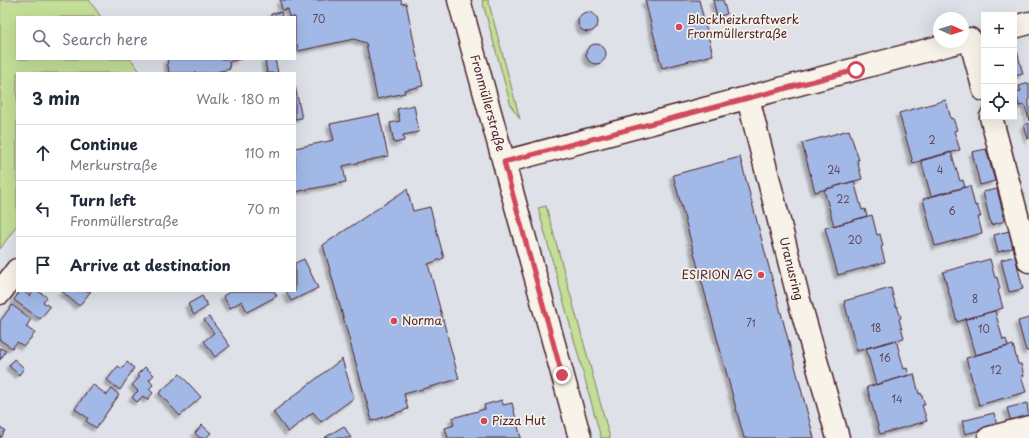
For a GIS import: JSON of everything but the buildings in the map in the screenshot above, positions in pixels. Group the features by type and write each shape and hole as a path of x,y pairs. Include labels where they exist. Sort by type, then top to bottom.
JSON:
{"street":[{"name":"Fronmüllerstraße","path":"459,0 580,438"},
{"path":"1017,26 1029,23"},
{"path":"969,39 982,84"},
{"path":"504,162 935,48"},
{"name":"Uranusring","path":"748,98 799,300 838,438"},
{"path":"992,120 1029,261"},
{"path":"0,293 16,271"},
{"path":"989,438 1029,427"}],"green space":[{"path":"0,0 89,0 100,16 16,16 16,60 132,60 140,72 16,72 16,226 0,249"},
{"path":"482,0 488,0 520,119 511,106"},
{"path":"546,206 610,438 601,438 538,208"}],"place":[{"name":"Blockheizkraftwerk Fronmüllerstraße","path":"679,27"},
{"name":"ESIRION AG","path":"761,275"},
{"name":"Norma","path":"394,321"},
{"name":"Pizza Hut","path":"484,421"}],"route":[{"path":"562,375 504,162 856,70"}]}
